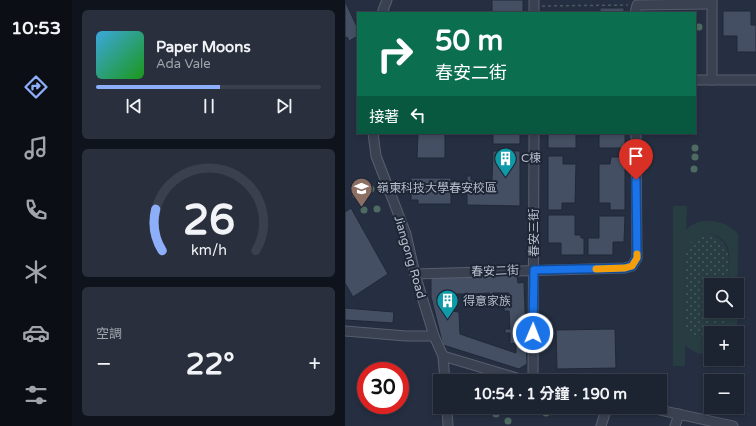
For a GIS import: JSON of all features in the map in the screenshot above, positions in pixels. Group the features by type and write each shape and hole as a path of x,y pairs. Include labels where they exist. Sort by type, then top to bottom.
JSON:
{"street":[{"path":"381,12 387,0"},
{"path":"636,9 712,2 712,80"},
{"path":"696,80 756,80"},
{"name":"Jiangong Road","path":"373,134 376,156 406,234 415,274 434,336 443,356 444,374"},
{"name":"春安三街","path":"533,374 534,134"},
{"name":"春安二街","path":"415,274 625,268 632,266 637,258 636,134"},
{"path":"345,330 406,336 434,336"},
{"path":"443,356 503,374"},
{"path":"667,411 733,426"},
{"path":"447,414 448,426"},
{"path":"601,426 605,414"},
{"path":"675,426 679,414"}],"path":[{"path":"534,6 636,9"}],"green space":[{"path":"673,206 687,206 686,230 691,225 698,222 712,221 727,225 738,234 738,278 728,278 729,252 724,241 719,237 713,235 701,236 695,239 686,249 685,326 693,335 704,339 704,354 697,353 685,345 685,366 673,366"},
{"path":"709,234 723,242 729,261 728,278 704,278 704,318 729,318 729,324 727,326 704,326 704,339 693,335 685,326 686,249 690,243 702,235"},
{"path":"729,318 737,318 737,326 727,326"}],"building":[{"path":"492,0 523,0 523,12 492,12"},
{"path":"345,1 357,27 357,37 349,41 347,37 345,38"},
{"path":"600,8 624,8 624,12 600,12"},
{"path":"723,11 751,11 751,25 756,25 756,52 737,52 737,36 723,36"},
{"path":"418,134 445,134 445,158 417,158"},
{"path":"493,134 520,134 520,144 493,144"},
{"path":"548,134 576,134 576,148 548,148"},
{"path":"599,134 625,134 625,148 599,148"},
{"name":"C棟","path":"493,151 520,151 520,206 467,205 467,176 471,176 471,180 492,180"},
{"path":"548,156 563,156 563,164 576,164 575,203 562,203 562,210 548,210"},
{"path":"611,157 625,157 625,210 610,210 610,203 599,203 599,164 610,164"},
{"path":"411,178 451,178 451,204 418,204 418,200 411,200"},
{"path":"351,208 388,274 353,297 345,283 345,212"},
{"path":"548,215 575,215 575,235 581,235 581,238 584,238 584,255 561,255 561,243 548,243"},
{"path":"599,216 625,216 624,242 613,242 613,255 588,255 588,238 599,238"},
{"name":"得意家族","path":"517,276 518,283 524,282 527,364 519,369 443,345 431,297 431,277","holes":["490,293 490,298 494,298 493,293 509,293 509,307 504,307 504,311 509,311 510,329 505,329 505,333 510,333 510,344 516,343 516,353 460,334 459,312 452,311 452,294 468,294 468,298 472,298 472,294"]},
{"path":"345,308 394,312 393,323 345,320"},
{"path":"615,329 616,368 557,369 556,330"}],"slow traffic":[{"path":"596,269 625,268 632,266 637,258 637,254"}],"place":[{"name":"C棟","path":"506,178"},
{"name":"嶺東科技大學春安校區","path":"361,208"},
{"name":"得意家族","path":"448,320"}],"route":[{"path":"533,333 534,270 625,268 632,266 637,258 636,180"}]}
